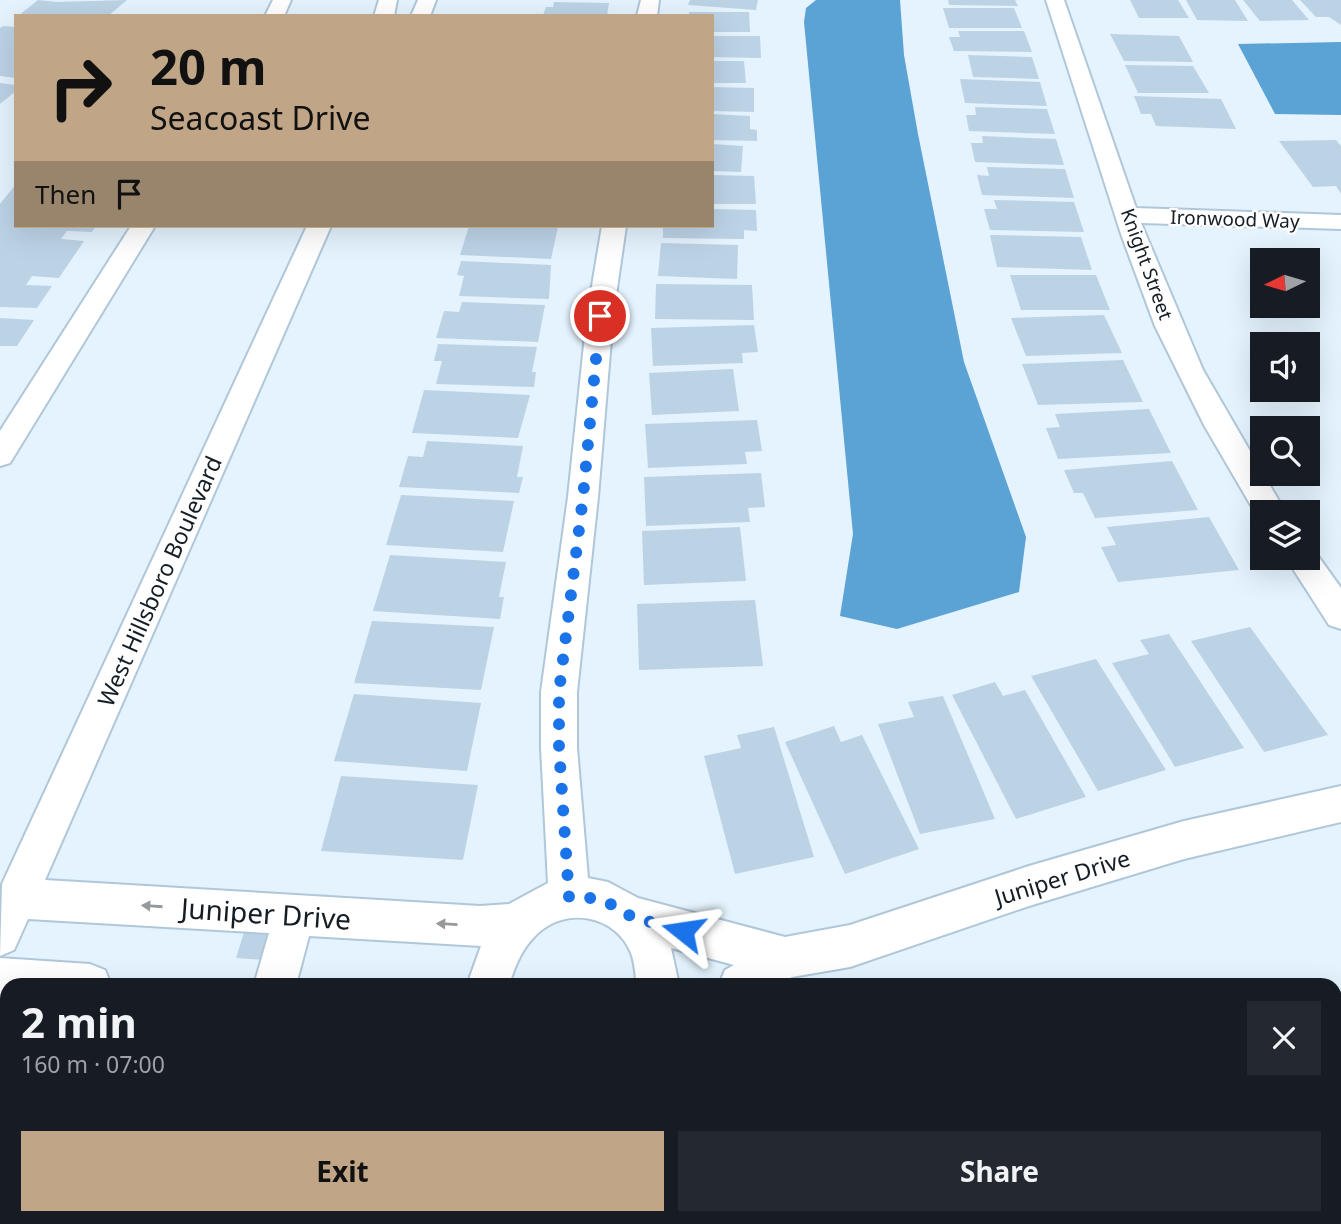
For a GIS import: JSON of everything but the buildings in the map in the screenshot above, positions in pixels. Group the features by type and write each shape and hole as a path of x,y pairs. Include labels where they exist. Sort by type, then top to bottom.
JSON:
{"street":[{"name":"Knight Street","path":"1055,0 1128,215 1189,369 1263,500"},
{"name":"Ironwood Way","path":"1128,215 1341,222"},
{"path":"0,455 142,228"},
{"name":"West Hillsboro Boulevard","path":"0,936 318,228"},
{"path":"569,897 559,748 559,692 583,497 600,316 614,228"},
{"path":"1310,570 1341,615"},
{"name":"Juniper Drive","path":"785,958 850,946 1029,886 1184,840 1341,804"},
{"path":"490,978 501,942 515,924 531,911 569,897 591,898 613,905 632,917 785,958"},
{"name":"Juniper Drive","path":"16,898 480,926 515,924"},
{"path":"277,978 294,915"},
{"path":"632,917 646,936 656,959 657,978"},
{"path":"752,978 785,958"}],"water":[{"path":"816,0 900,0 904,55 964,362 1026,537 1019,592 897,629 840,616 853,534 804,22 806,8"},
{"path":"1341,42 1341,115 1275,114 1238,44"}],"route":[{"path":"600,316 583,497 559,692 559,748 569,897 591,898 613,905 632,917 683,931"}]}
